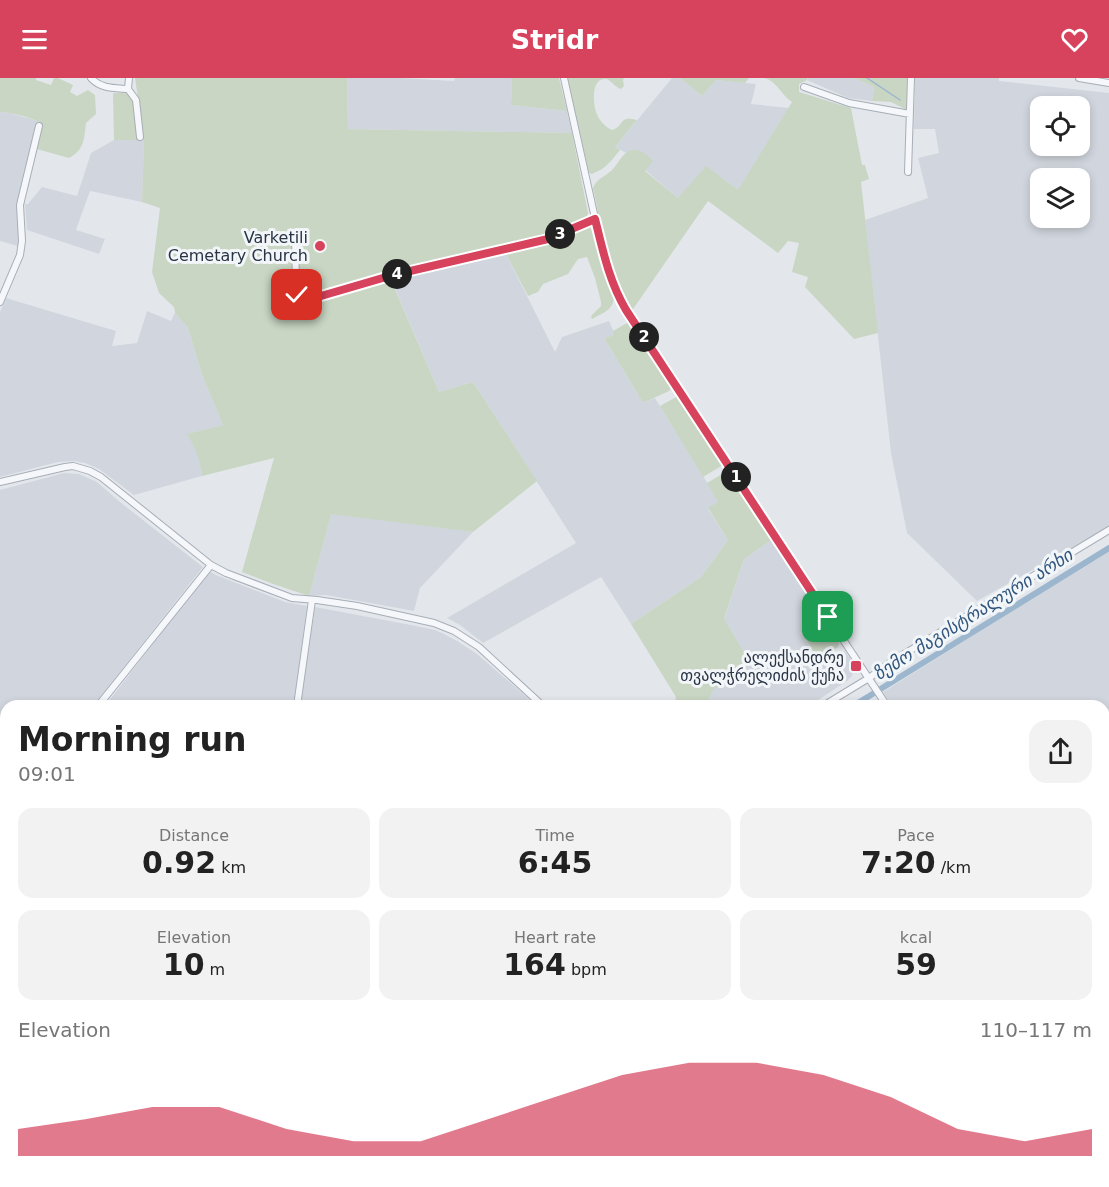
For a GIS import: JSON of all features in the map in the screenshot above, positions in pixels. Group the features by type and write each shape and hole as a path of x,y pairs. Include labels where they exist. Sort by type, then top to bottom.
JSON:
{"street":[{"path":"91,78 97,84 105,87 128,89"},
{"path":"129,78 128,89 136,100 140,137"},
{"path":"564,78 595,219 616,292 883,700"},
{"path":"909,172 911,78"},
{"path":"1079,78 1109,83"},
{"path":"804,87 849,103 910,114"},
{"path":"0,302 20,255 22,242 20,205 39,126"},
{"path":"295,234 297,295 306,298 548,239 595,219"},
{"path":"0,482 65,466 82,468 101,477 211,565 226,573 292,598 357,606 411,617 454,630 479,647 536,700"},
{"path":"835,700 871,681 891,662 1109,530"},
{"path":"103,700 211,565"},
{"path":"298,700 312,600"}],"shaded area":[{"path":"347,78 454,81 455,78 512,78 511,105 567,111 572,133 348,129"},
{"path":"672,78 680,78 702,96 716,80 756,84 751,104 789,108 738,191 678,198 645,170 631,150 626,153 615,147"},
{"path":"808,78 854,78 874,87 872,101 848,98 807,80"},
{"path":"915,78 999,78 999,81 1109,93 1109,527 977,601 907,533 891,453 865,220 928,198 918,158 939,153 935,129 914,129"},
{"path":"0,112 38,121 18,200 18,246 0,241"},
{"path":"144,139 142,202 90,191 76,230 105,239 99,254 27,230 25,204 28,204 42,187 77,196 91,153 114,140"},
{"path":"505,252 555,352 562,337 609,321 615,335 604,338 643,403 655,398 719,502 708,509 728,540 701,577 631,624 601,577 483,643 447,618 576,543 473,382 439,392 391,279"},
{"path":"6,298 116,331 112,346 137,343 147,311 171,321 175,313 188,328 202,375 223,425 188,434 197,450 202,476 134,495 99,469 74,461 58,462 0,477 0,312"},
{"path":"64,473 79,474 97,482 203,567 98,700 0,700 0,490"},
{"path":"331,513 473,532 420,588 414,611 326,595 309,596"},
{"path":"773,539 824,617 800,632 822,665 845,651 854,667 847,681 818,700 708,700 711,691 750,664 724,620 744,559"},
{"path":"1109,550 1109,700 888,700 883,692"},
{"path":"209,571 285,602 307,606 295,700 110,700"},
{"path":"315,607 435,630 477,654 530,700 301,700"}],"green space":[{"path":"0,78 36,78 36,80 51,85 54,78 58,78 73,85 70,92 77,96 88,90 95,95 96,114 86,123 83,143 78,151 69,158 37,149 43,124 33,119 0,112"},
{"path":"135,78 347,78 348,129 572,133 588,213 580,222 560,231 562,237 592,226 614,296 614,301 607,311 592,319 591,316 601,306 601,302 587,257 578,259 568,274 543,284 538,292 528,296 505,252 391,280 439,392 473,382 537,481 473,532 331,514 309,596 242,572 274,458 202,476 197,454 187,434 223,425 202,375 188,328 175,313 174,307 159,293 152,272 160,208 142,202 144,139"},
{"path":"512,78 559,78 567,111 511,105"},
{"path":"567,78 624,78 624,86 621,89 607,79 597,83 594,98 596,112 602,122 612,130 624,120 637,120 615,147 620,150 614,158 605,167 592,174 589,173"},
{"path":"680,78 749,78 745,83 716,80 702,96"},
{"path":"764,78 807,78 799,84 799,92 851,108 862,165 865,165 869,179 861,182 878,333 854,339 805,287 808,277 792,272 799,243 788,241 778,253 708,201 631,312 618,288 607,257 593,188 596,182 611,171 625,153 637,150 653,161 645,171 678,198 706,166 738,190 792,102 772,82"},
{"path":"854,78 908,78 907,110 891,102 872,101 874,87"},
{"path":"113,93 126,93 131,97 136,116 138,140 114,140"},
{"path":"629,322 672,386 669,391 643,403 604,338 614,335 613,331"},
{"path":"678,396 723,465 703,477 660,406"},
{"path":"727,471 773,539 744,559 724,619 751,664 712,691 708,700 675,700 676,697 631,624 701,577 728,540 708,508 718,502 707,483"},
{"path":"824,617 839,643 838,647 819,660 800,631"}],"waterway":[{"path":"867,78 900,100"},
{"name":"ზემო მაგისტრალური არხი","path":"863,700 1109,548"}],"place":[{"name":"Varketili Cemetary Church","path":"320,246"},
{"name":"ალექსანდრე თვალჭრელიძის ქუჩა","path":"856,666"}],"route":[{"path":"297,295 306,298 321,296 393,275 548,239 595,219 609,274 626,310 828,617"}]}
